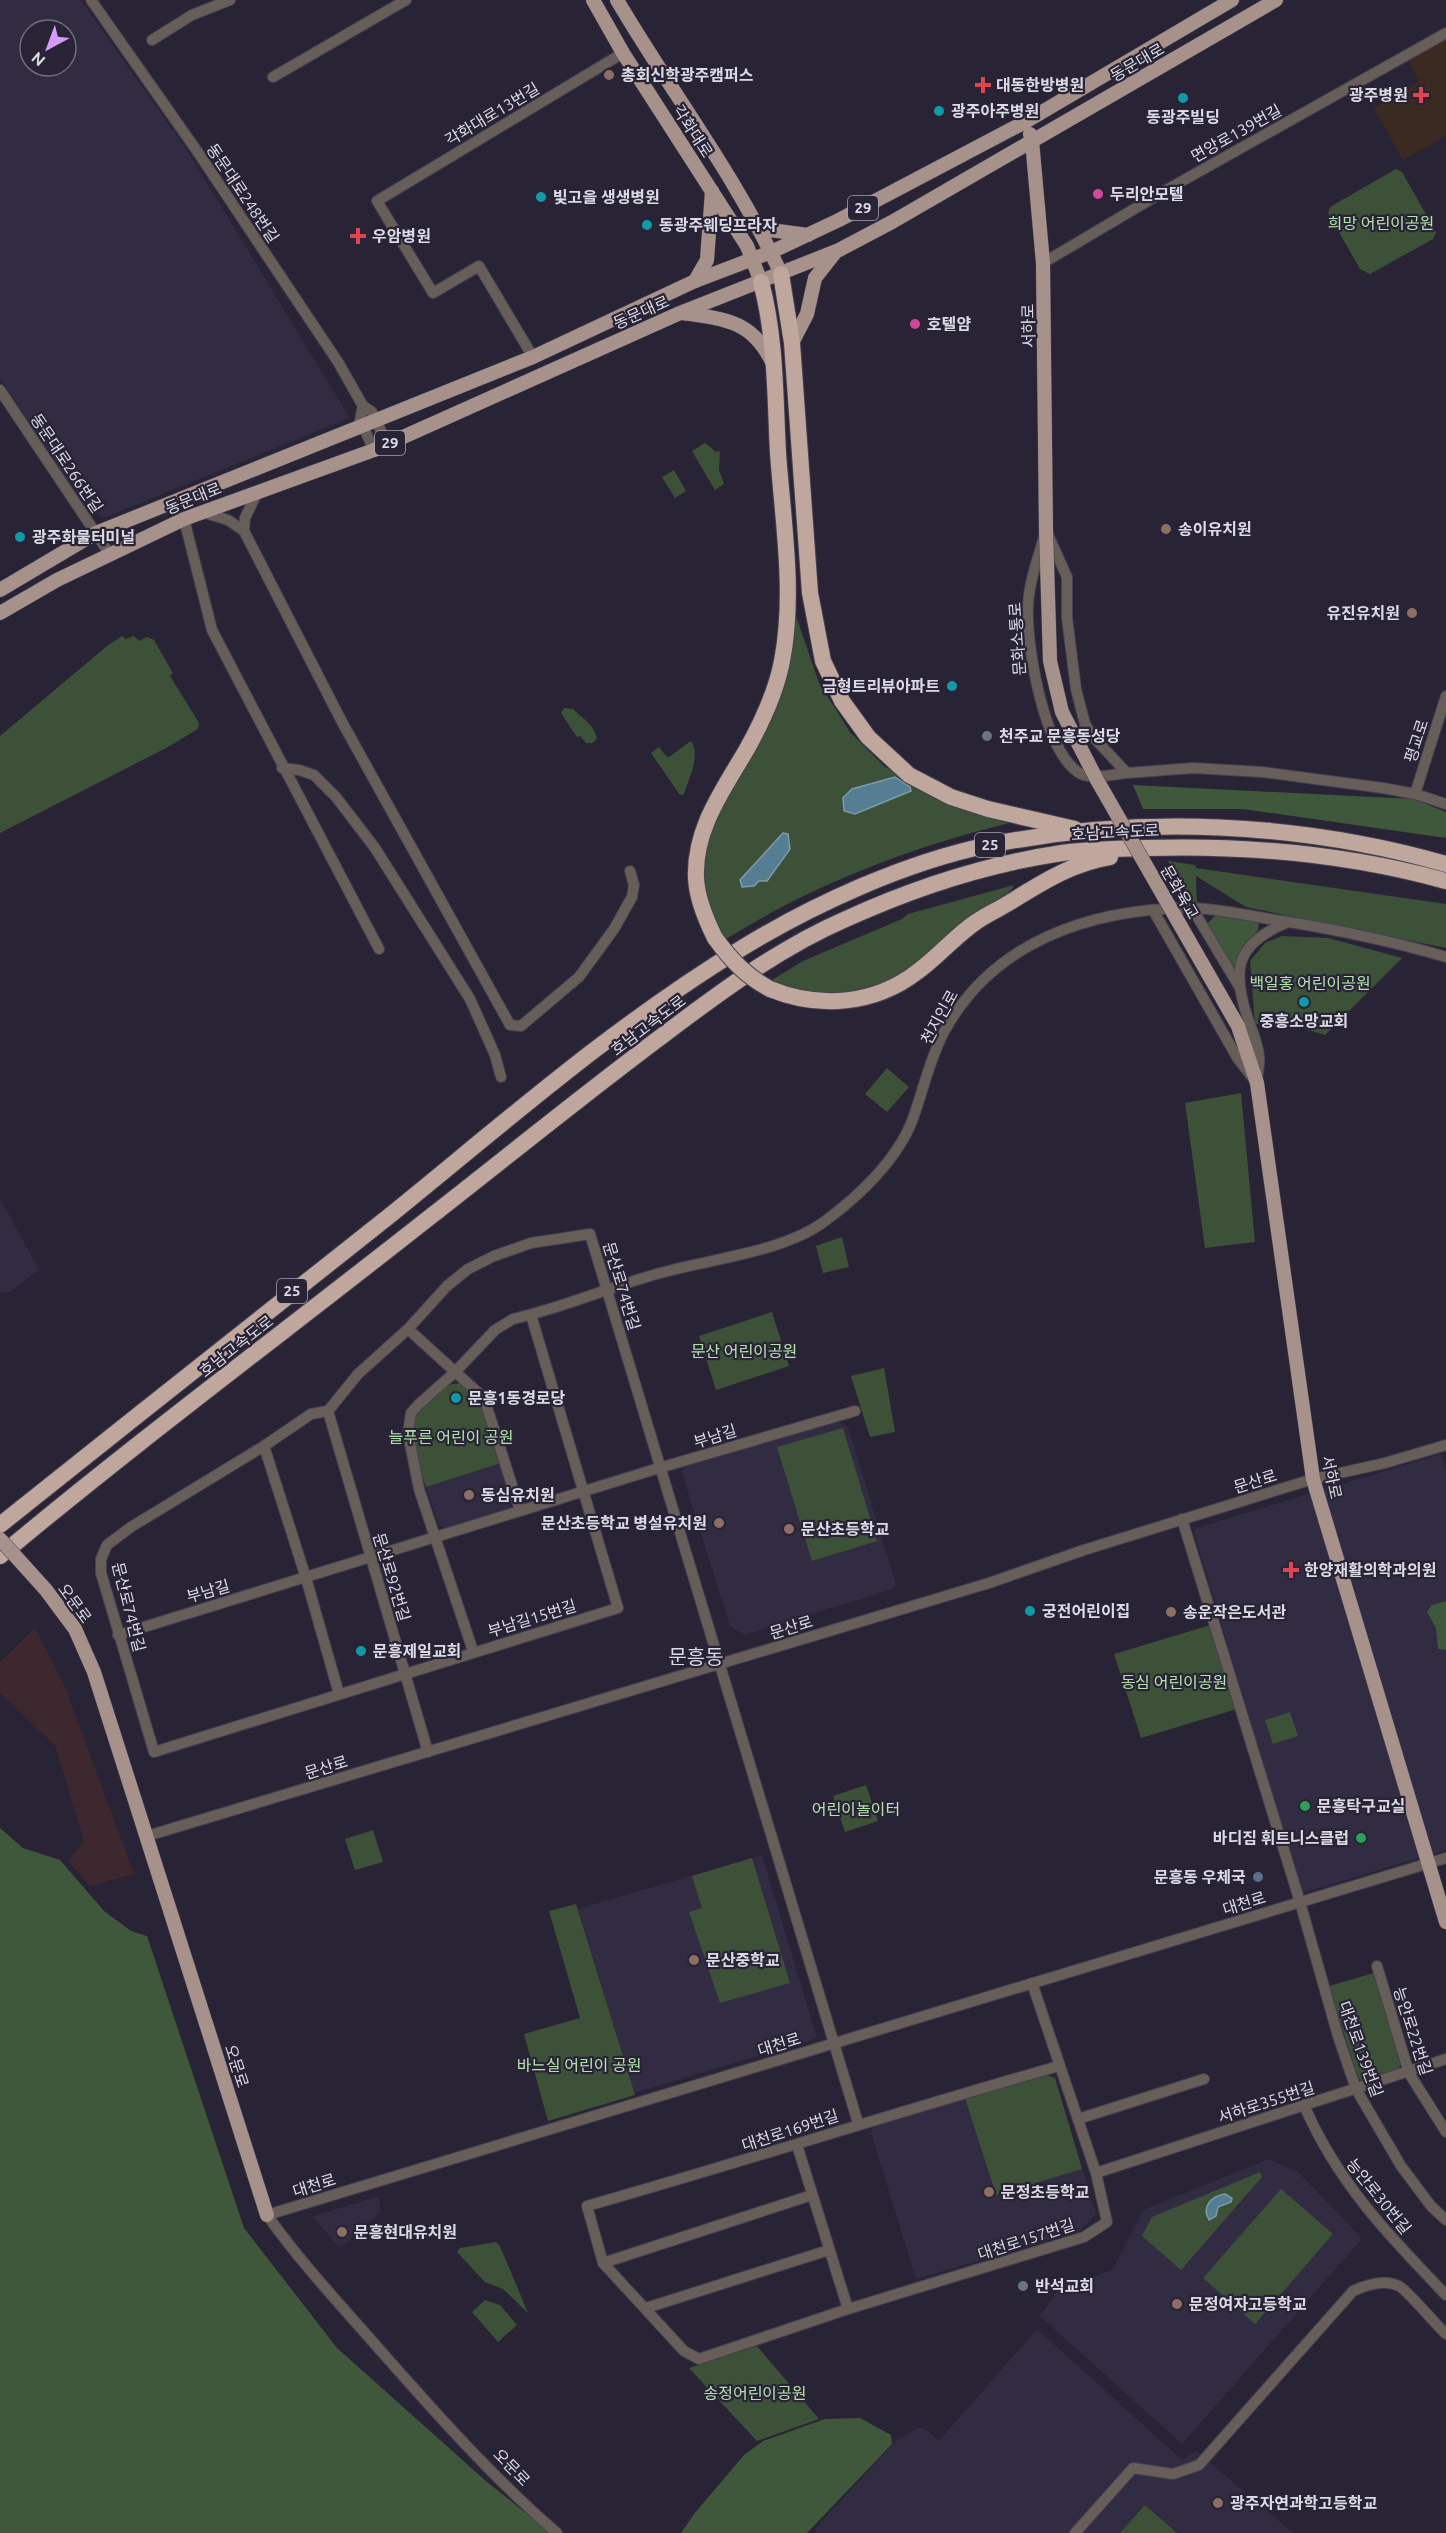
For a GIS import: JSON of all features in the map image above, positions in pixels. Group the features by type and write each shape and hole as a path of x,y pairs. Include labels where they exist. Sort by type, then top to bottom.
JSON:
{"highway":[{"path":"781,274 792,343 810,593 823,661 842,701 868,737 909,775 951,797 987,809 1091,832"},
{"path":"761,282 767,306 774,365 789,603 782,662 770,705 705,824 696,877 699,898 715,938 731,960 751,978 790,997 837,1003 862,998 915,974 975,923 1036,884 1070,868 1106,858 1173,853 1277,859 1351,870 1429,886 1446,882"},
{"name":"호남고속도로","path":"0,1525 522,1106 652,1009 742,948 843,895 906,870 987,845 1148,827 1240,828 1332,837 1404,852 1446,864"},
{"name":"호남고속도로","path":"0,1556 88,1482 619,1068 746,975 844,919 926,888 999,865 1065,853 1115,849 1195,846 1295,852 1399,868 1446,882"}],"main road":[{"name":"각화대로","path":"593,0 623,53 747,246 761,282"},
{"name":"각화대로","path":"617,0 642,43 740,194 781,274"},
{"name":"동문대로","path":"0,590 96,533 533,357 695,281 752,260 808,235 1025,122 1232,0"},
{"name":"동문대로","path":"0,613 109,553 184,519 381,447 680,313 838,250 892,222 1276,0"},
{"name":"서하로","path":"1025,122 1032,141 1043,263 1046,530"},
{"path":"695,281 708,260 712,191"},
{"path":"755,223 770,230 808,235"},
{"path":"792,343 807,314 815,278 838,250"},
{"path":"680,313 728,319 742,326 756,336 765,347 774,365"},
{"name":"문화육교","path":"1046,530 1050,661 1062,712 1097,780 1238,1026"},
{"name":"서하로","path":"1238,1026 1257,1083 1313,1479 1446,1922"},
{"name":"오문로","path":"0,1539 46,1590 75,1629 84,1648 147,1836 267,2215"}],"street":[{"name":"동문대로248번길","path":"91,0 197,151 338,362 363,406 372,412 370,424 381,447"},
{"path":"152,40 192,15 230,0"},
{"path":"273,77 406,0"},
{"name":"면앙로139번길","path":"1043,263 1168,189 1446,33"},
{"name":"각화대로13번길","path":"533,357 479,266 433,293 377,201 623,53"},
{"name":"동문대로266번길","path":"0,390 109,553"},
{"path":"244,531 245,518 258,491"},
{"path":"202,512 228,520 244,531 347,730 510,1025 521,1026 569,986 591,962 632,897 634,885 630,872"},
{"path":"184,519 212,630 282,768 379,949"},
{"path":"1046,530 1067,577 1067,618 1071,654 1076,689 1085,724 1094,738 1127,773"},
{"name":"문화소통로","path":"1046,530 1030,589 1028,608 1033,667 1039,701 1060,748 1068,762 1080,773 1088,776 1193,768 1238,770 1415,794 1446,804"},
{"name":"평교로","path":"1415,794 1446,696"},
{"path":"282,768 314,775 336,797 375,848 470,999 495,1055 501,1077"},
{"path":"1192,908 1241,990"},
{"name":"천지인로","path":"436,1538 419,1489 408,1433 411,1413 418,1405 495,1330 513,1319 671,1270 797,1238 826,1221 868,1182 904,1138 943,1035 960,1005 983,979 1020,950 1048,936 1092,921 1153,910 1192,908 1316,926 1402,944 1446,957"},
{"path":"1153,910 1238,1059 1257,1083"},
{"path":"1257,1083 1259,1055 1243,1005 1240,966 1244,953 1254,939 1288,922"},
{"name":"문산로74번길","path":"154,1752 101,1574 101,1559 107,1545 131,1527 264,1446 311,1414 328,1411 358,1374 408,1329 424,1308 468,1269 494,1256 531,1243 590,1234 720,1664"},
{"path":"531,1315 585,1492"},
{"path":"408,1329 484,1398 520,1510"},
{"name":"문산로92번길","path":"328,1411 428,1752"},
{"name":"부남길","path":"118,1635 520,1510 855,1411"},
{"path":"264,1446 306,1578 339,1694"},
{"name":"문산로","path":"147,1836 989,1583 1182,1519 1313,1479 1445,1448"},
{"name":"부남길15번길","path":"154,1752 473,1651 618,1608 585,1492"},
{"path":"1182,1519 1300,1902"},
{"path":"436,1538 473,1651"},
{"name":"대천로169번길","path":"719,2168 797,2145 858,2123 720,1664"},
{"name":"대천로","path":"267,2215 1446,1858"},
{"name":"대천로139번길","path":"1300,1902 1338,2036 1356,2089 1401,2166 1431,2206 1446,2220"},
{"name":"능안로22번길","path":"1377,1966 1409,2073 1446,2132"},
{"name":"대천로157번길","path":"719,2168 586,2206 603,2263 684,2351 699,2359 848,2309 1084,2237 1107,2222 1096,2173 1032,1983"},
{"name":"서하로355번길","path":"1096,2173 1409,2073 1446,2059"},
{"path":"858,2123 1059,2066"},
{"path":"1078,2119 1204,2079"},
{"name":"능안로30번길","path":"1304,2105 1316,2134 1365,2208 1444,2290"},
{"path":"797,2145 848,2309"},
{"path":"603,2263 812,2195"},
{"name":"오문로","path":"267,2215 288,2245 414,2389 533,2512 557,2533"},
{"path":"646,2308 829,2250"},
{"path":"1076,2533 1133,2468 1173,2474 1199,2464 1353,2291 1378,2283 1399,2286 1446,2334"}],"shaded area":[{"path":"0,0 81,0 188,152 350,418 103,518 82,502 0,378"},
{"name":"광주병원","path":"1446,33 1446,136 1403,160 1374,108 1419,81 1405,55"},
{"path":"0,1198 39,1270 10,1292 0,1293"},
{"name":"문산초등학교","path":"839,1421 848,1427 896,1584 893,1589 744,1635 730,1626 682,1473 683,1468"},
{"path":"1441,1454 1446,1471 1446,1850 1302,1893 1193,1529"},
{"name":"동심유치원","path":"501,1463 512,1502 509,1510 446,1529 438,1524 426,1487"},
{"path":"35,1628 65,1687 134,1874 90,1886 68,1861 84,1841 55,1745 0,1693 0,1662"},
{"name":"문산중학교","path":"762,1855 817,2038 634,2093 578,1909"},
{"name":"문정초등학교","path":"1048,2075 1055,2078 1096,2214 1080,2231 916,2279 871,2133 875,2123"},
{"name":"문정여자고등학교","path":"1269,2159 1298,2172 1359,2235 1361,2240 1182,2444 1040,2316 1057,2291 1113,2269 1143,2210"},
{"name":"문흥현대유치원","path":"378,2197 381,2212 340,2248 312,2216"},
{"path":"1037,2329 1182,2460 1196,2451 1293,2533 814,2533 821,2522 896,2441 918,2428 925,2429 939,2441"}],"green space":[{"name":"희망 어린이공원","path":"1396,169 1402,172 1436,232 1433,239 1370,274 1360,269 1328,213 1330,207"},
{"path":"705,443 716,452 720,451 719,470 724,484 715,490 692,451"},
{"path":"674,470 686,491 675,498 662,477"},
{"path":"795,613 819,683 850,732 884,766 943,802 1009,823 935,844 863,870 793,901 726,939 708,909 700,859 718,811 748,762"},
{"path":"122,636 126,639 134,636 139,641 147,637 154,640 173,673 170,676 199,723 198,729 168,747 0,833 0,736"},
{"path":"564,708 573,709 587,722 597,739 592,743 586,743 580,736 577,737 561,713"},
{"path":"691,741 695,753 693,767 684,794 680,795 651,753 659,747 669,757"},
{"path":"1133,785 1413,799 1446,812 1446,838 1243,809 1143,809"},
{"path":"1168,861 1195,865 1196,868 1446,904 1446,948 1246,907 1196,876 1197,909"},
{"path":"1014,885 915,974 837,1003 764,985 803,961 902,919 908,914"},
{"path":"1216,915 1254,920 1259,923 1258,930 1243,947 1236,967 1233,969 1207,924"},
{"name":"백일홍 어린이공원","path":"1282,936 1328,938 1402,958 1325,1035 1285,1023 1255,1024 1250,961 1265,943"},
{"path":"887,1068 909,1087 887,1112 865,1094"},
{"path":"1241,1093 1255,1242 1205,1248 1185,1103"},
{"path":"842,1237 849,1267 823,1273 816,1246"},
{"name":"문산 어린이공원","path":"772,1312 789,1366 716,1390 699,1336"},
{"path":"884,1368 895,1432 870,1437 851,1376"},
{"name":"늘푸른 어린이 공원","path":"460,1383 479,1399 501,1463 426,1487 413,1443 414,1419 429,1399 441,1389"},
{"path":"843,1428 877,1541 812,1561 777,1447"},
{"path":"1446,1601 1446,1650 1438,1649 1436,1628 1427,1612 1432,1605"},
{"name":"동심 어린이공원","path":"1214,1624 1240,1708 1141,1738 1114,1654"},
{"path":"1290,1712 1298,1736 1273,1744 1265,1720"},
{"name":"어린이놀이터","path":"866,1785 878,1821 845,1832 833,1796"},
{"path":"0,1828 23,1848 60,1860 104,1911 131,1931 147,1936 244,2228 337,2348 487,2482 551,2533 0,2533"},
{"path":"373,1830 383,1862 355,1870 345,1839"},
{"path":"752,1858 790,1983 720,2003 689,1912 702,1908 692,1876"},
{"name":"바느실 어린이 공원","path":"576,1904 635,2095 548,2121 524,2034 580,2018 549,1911"},
{"path":"1374,1973 1402,2061 1398,2070 1365,2083 1358,2078 1329,1986"},
{"path":"1048,2075 1055,2078 1082,2169 996,2195 965,2098"},
{"path":"1260,2172 1262,2177 1181,2270 1142,2236 1152,2217"},
{"path":"1281,2189 1333,2234 1255,2324 1203,2278"},
{"path":"496,2242 500,2246 528,2313 503,2289 485,2282 457,2252 460,2248"},
{"path":"485,2300 500,2305 517,2325 498,2342 472,2312"},
{"name":"송정어린이공원","path":"757,2346 819,2419 757,2441 689,2368"},
{"path":"860,2418 891,2435 892,2444 807,2533 681,2533 694,2514 744,2455 763,2441 825,2419"},
{"path":"1145,2505 1177,2533 1120,2533"}],"water":[{"path":"895,777 910,787 911,791 855,814 844,811 843,798 852,789"},
{"path":"783,833 788,834 790,849 767,881 759,881 754,886 742,887 740,880"},
{"path":"1225,2194 1232,2198 1231,2202 1218,2207 1216,2216 1209,2220 1206,2210 1209,2202"}],"place":[{"name":"총회신학광주캠퍼스","path":"609,75"},
{"name":"대동한방병원","path":"983,85"},
{"name":"광주병원","path":"1421,95"},
{"name":"동광주빌딩","path":"1183,98"},
{"name":"광주아주병원","path":"939,111"},
{"name":"두리안모텔","path":"1098,194"},
{"name":"빛고을 생생병원","path":"541,197"},
{"name":"동광주웨딩프라자","path":"647,225"},
{"name":"우암병원","path":"358,236"},
{"name":"호텔얌","path":"915,324"},
{"name":"송이유치원","path":"1166,529"},
{"name":"광주화물터미널","path":"20,537"},
{"name":"유진유치원","path":"1412,613"},
{"name":"금형트리뷰아파트","path":"952,686"},
{"name":"천주교 문흥동성당","path":"987,736"},
{"name":"중흥소망교회","path":"1304,1002"},
{"name":"문흥1동경로당","path":"456,1398"},
{"name":"동심유치원","path":"469,1495"},
{"name":"문산초등학교 병설유치원","path":"719,1523"},
{"name":"문산초등학교","path":"789,1529"},
{"name":"한양재활의학과의원","path":"1291,1570"},
{"name":"궁전어린이집","path":"1030,1611"},
{"name":"송운작은도서관","path":"1171,1612"},
{"name":"문흥제일교회","path":"361,1651"},
{"name":"문흥탁구교실","path":"1305,1806"},
{"name":"바디짐 휘트니스클럽","path":"1361,1838"},
{"name":"문흥동 우체국","path":"1258,1877"},
{"name":"문산중학교","path":"694,1960"},
{"name":"문정초등학교","path":"989,2192"},
{"name":"문흥현대유치원","path":"342,2232"},
{"name":"반석교회","path":"1023,2286"},
{"name":"문정여자고등학교","path":"1177,2304"},
{"name":"광주자연과학고등학교","path":"1218,2503"}],"district":[{"name":"문흥동","path":"696,1657"}]}
